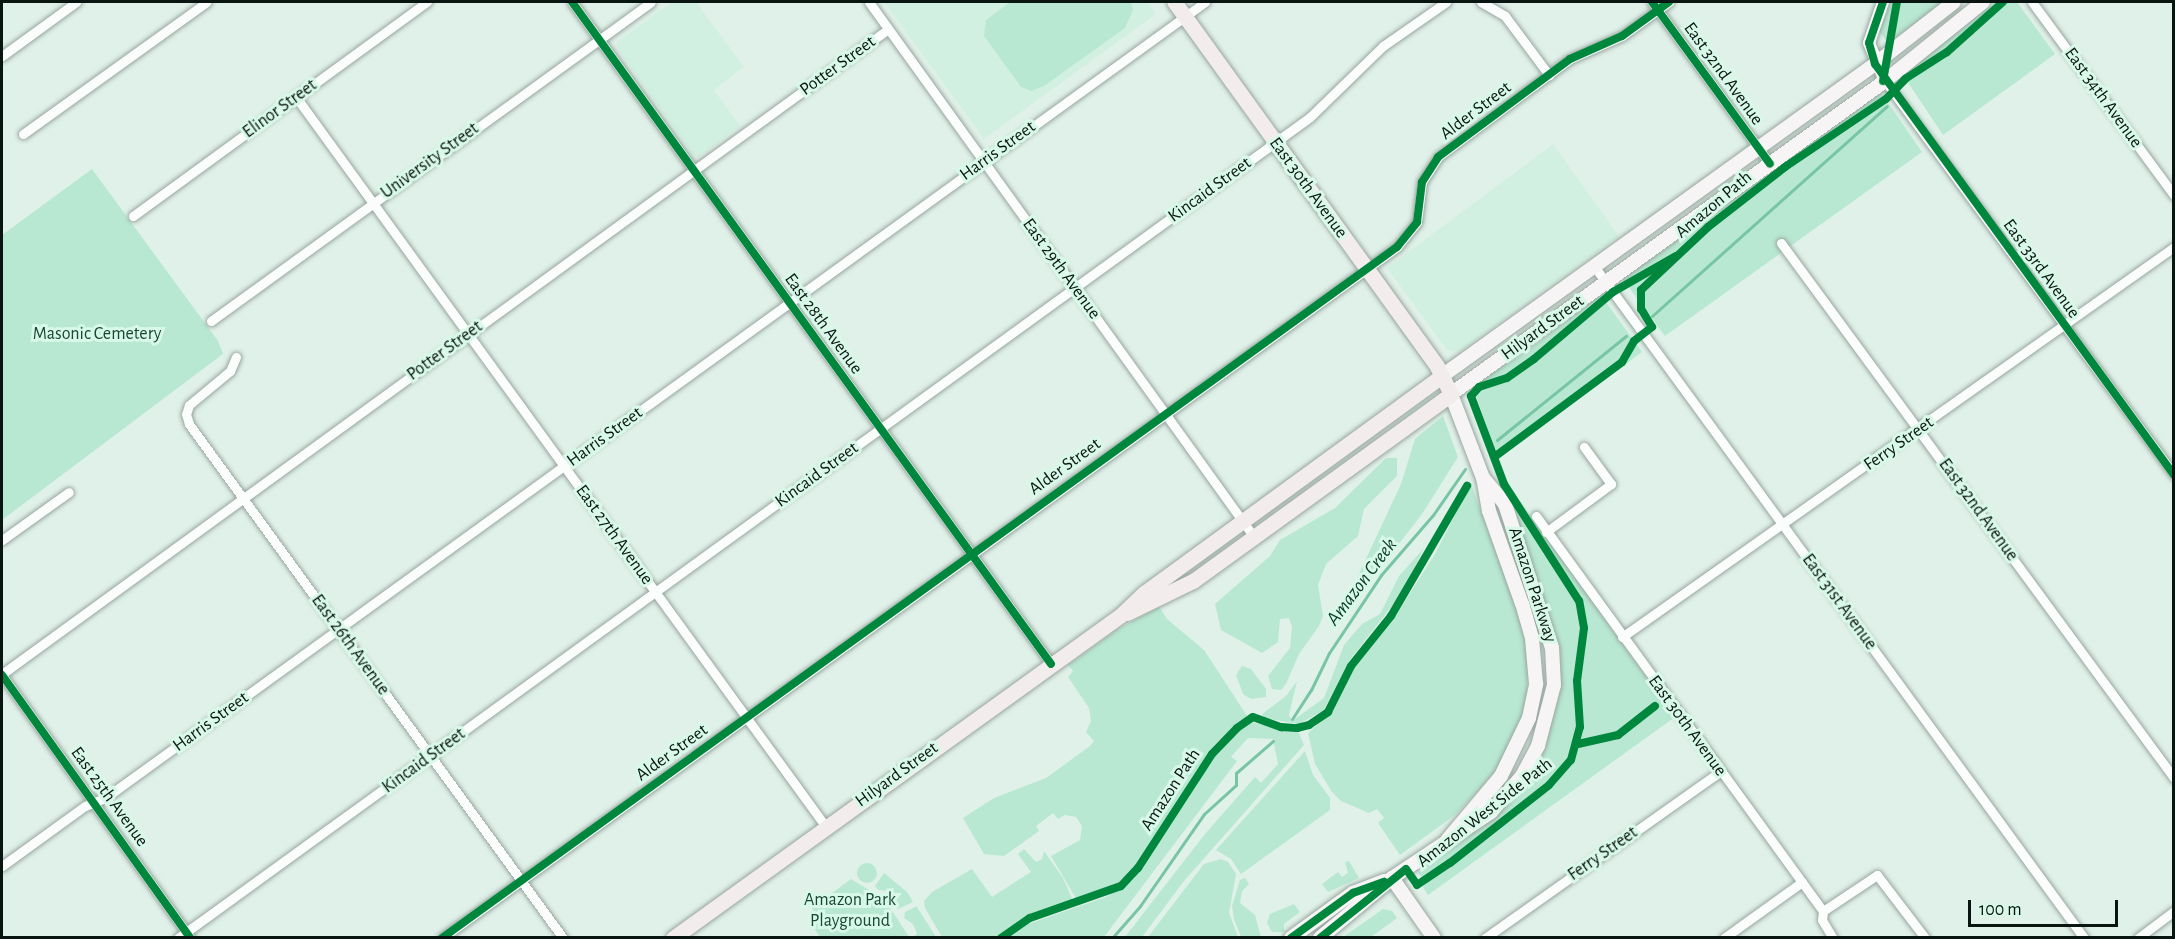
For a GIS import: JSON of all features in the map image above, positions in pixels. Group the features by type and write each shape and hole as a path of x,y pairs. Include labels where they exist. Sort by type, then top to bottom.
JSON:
{"main road":[{"name":"East 30th Avenue","path":"1174,2 1442,376"},
{"name":"Hilyard Street","path":"673,938 1121,615 1144,592 1875,64 1954,2"},
{"name":"Hilyard Street","path":"1121,615 1173,593 1254,537 1885,81 1983,2"},
{"name":"Amazon Parkway","path":"1320,938 1392,879 1448,839 1501,776 1529,718 1536,684 1532,638 1489,511 1484,478 1442,376"},
{"name":"Amazon Parkway","path":"1292,938 1353,893 1392,879"},
{"path":"1392,879 1434,938"}],"street":[{"path":"2,57 76,2"},
{"path":"23,134 207,2"},
{"name":"Elinor Street","path":"134,216 427,2"},
{"name":"East 28th Avenue","path":"572,2 1051,664"},
{"name":"University Street","path":"211,321 651,2"},
{"name":"East 29th Avenue","path":"868,2 1254,537"},
{"name":"Harris Street","path":"2,866 339,630 1205,2"},
{"name":"Kincaid Street","path":"185,936 1275,143 1332,99 1396,35 1446,2"},
{"path":"1481,2 1505,16 1549,75"},
{"name":"Alder Street","path":"442,938 1367,269 1411,233 1422,182 1438,158 1549,75 1588,50 1622,36 1655,6 1669,2"},
{"path":"1883,2 1869,43 1875,64 1885,81"},
{"name":"East 34th Avenue","path":"2032,2 2174,195"},
{"name":"East 32nd Avenue","path":"1655,6 1770,164"},
{"name":"Potter Street","path":"2,674 888,29"},
{"name":"East 33rd Avenue","path":"1885,81 2174,475"},
{"name":"East 27th Avenue","path":"296,97 826,827"},
{"name":"East 32nd Avenue","path":"1781,243 2174,778"},
{"name":"Ferry Street","path":"1622,637 1919,430 2174,247"},
{"name":"East 31st Avenue","path":"1594,266 2084,938"},
{"name":"East 26th Avenue","path":"236,357 230,371 192,401 186,414 242,498 563,938"},
{"path":"1546,532 1611,484 1584,447"},
{"path":"2,540 69,492"},
{"name":"East 30th Avenue","path":"1536,516 1823,911 1823,923 1833,938"},
{"name":"East 25th Avenue","path":"2,674 95,803 185,936"},
{"name":"Ferry Street","path":"1485,938 1720,771"},
{"path":"1823,911 1877,875 1925,938"},
{"path":"1724,938 1802,882"},
{"path":"2138,938 2174,911"}],"shaded area":[{"path":"672,2 696,2 744,67 714,90 740,126 699,157 694,156 617,48 617,42"},
{"path":"884,2 1147,2 1156,14 984,139"},
{"path":"1553,144 1619,236 1459,352 1447,350 1387,268"}],"green space":[{"path":"1010,2 1131,2 1133,10 1125,28 1044,86 1031,91 1021,87 984,36 986,20"},
{"path":"1891,2 1944,2 1888,43 1879,31"},
{"path":"1995,2 2017,2 2055,54 1943,135 1903,75"},
{"path":"1876,94 1882,94 1922,152 1665,336 1622,278"},
{"name":"Masonic Cemetery","path":"92,169 218,341 223,354 2,520 2,235"},
{"path":"1600,294 1642,352 1498,458 1473,387 1526,352"},
{"path":"1443,416 1458,457 1422,514 1374,576 1367,581 1357,578 1401,484 1415,439"},
{"path":"1386,458 1397,458 1397,476 1364,509 1358,536 1326,564 1318,585 1323,616 1319,626 1299,654 1286,684 1281,690 1272,689 1268,676 1290,648 1292,627 1289,618 1280,619 1278,642 1262,653 1221,630 1215,604 1270,556 1280,540 1335,508"},
{"path":"1471,484 1523,625 1528,653 1527,696 1522,719 1503,761 1489,779 1455,815 1400,855 1378,823 1384,818 1377,809 1369,813 1341,801 1332,792 1315,764 1308,733 1333,711 1353,669 1396,615 1435,554"},
{"path":"1508,484 1675,717 1428,895 1423,887 1427,883 1418,873 1490,820 1543,745 1553,718 1559,685 1557,650 1551,619 1504,487"},
{"path":"1424,548 1402,593 1349,661 1324,710 1299,724 1264,718 1262,714 1286,696 1297,681 1289,715 1292,721 1324,698 1344,645 1362,624 1380,614 1399,576"},
{"path":"1159,607 1167,619 1204,650 1247,716 1215,745 1129,875 1109,889 1077,900 1051,856 1080,840 1082,826 1076,817 1065,815 1058,819 1053,813 1036,826 1039,831 1004,856 984,854 963,818 994,798 1046,778 1090,746 1094,741 1086,732 1091,721 1089,708 1068,677 1073,671 1068,665 1118,629"},
{"path":"1242,666 1251,669 1266,689 1266,697 1251,699 1243,694 1236,675"},
{"path":"1250,722 1298,731 1304,745 1184,881 1142,937 1125,937 1205,834 1255,777 1261,783 1278,764 1273,739 1248,738 1231,757 1237,761 1104,937 1007,937 1028,924 1106,897 1132,881 1217,753"},
{"path":"1305,751 1313,775 1330,798 1330,810 1241,874 1231,859 1216,850"},
{"path":"1024,849 1036,862 1042,859 1044,851 1063,878 1073,901 1026,917 997,937 942,937 925,908 924,901 932,892 972,869 992,897 1031,872 1018,854"},
{"path":"1221,859 1228,862 1236,874 1229,913 1238,937 1148,937 1204,864"},
{"path":"1349,861 1359,878 1328,892 1322,884 1338,872 1342,877 1348,873 1345,862"},
{"path":"867,863 874,866 877,873 874,880 867,883 860,880 857,873 860,866"},
{"path":"884,873 907,892 913,902 898,909 894,905 897,899 887,896 889,891 878,890 875,886"},
{"path":"1245,878 1249,884 1242,891 1240,903 1255,915 1261,937 1241,937 1234,919 1232,906 1240,880"},
{"name":"Amazon Park Playground","path":"851,879 885,900 909,937 820,937 811,924 815,915 812,908"},
{"path":"1294,904 1300,912 1284,924 1284,932 1272,932 1267,923 1270,914"},
{"path":"917,906 936,937 913,937 917,934 913,924 904,918 905,912"},
{"path":"1383,909 1392,911 1397,918 1371,937 1343,937"}],"waterway":[{"name":"Amazon Creek","path":"1652,316 1887,106"},
{"name":"Amazon Creek","path":"1497,440 1626,336"},
{"name":"Amazon Creek","path":"1292,719 1311,690 1329,653 1381,575 1433,515 1465,469"},
{"name":"Amazon Creek","path":"1112,938 1140,906 1204,814 1236,785 1236,773 1273,741"}],"cycle path":[{"path":"572,2 1051,664"},
{"path":"1652,2 1770,164"},
{"path":"442,938 1397,247 1417,222 1422,182 1438,157 1570,59 1622,36 1669,2"},
{"path":"1883,2 1869,43 1875,64 2174,475"},
{"path":"1883,81 1897,2"},
{"name":"Amazon Path","path":"1497,455 1622,362 1634,341 1652,327 1641,309 1641,290 1708,227 1785,167 1886,99 1905,79 1947,52 2003,2"},
{"name":"Amazon West Side Path","path":"1320,938 1406,869 1417,885 1450,863 1549,785 1571,760 1580,727 1577,681 1584,628 1579,601 1504,484 1471,396 1479,387 1507,378 1534,359 1613,292 1676,256"},
{"name":"Amazon Path","path":"1001,938 1030,918 1121,886 1138,868 1212,754 1237,728 1253,717 1281,727 1297,728 1309,725 1328,712 1351,666 1391,616 1467,486"},
{"path":"2,675 190,938"},
{"path":"1578,744 1618,735 1655,706"},
{"path":"1291,938 1353,893 1384,882"}]}
